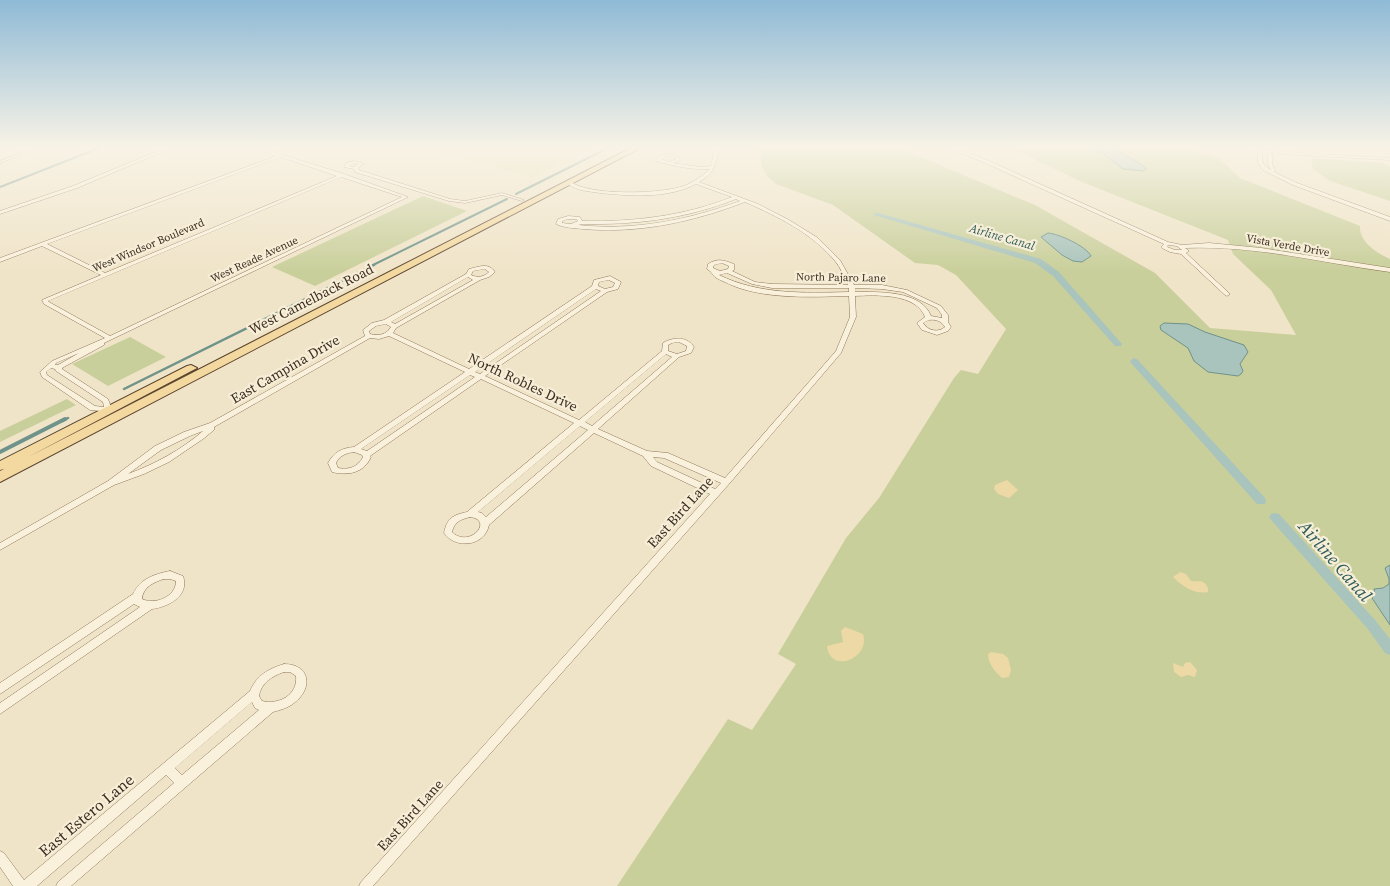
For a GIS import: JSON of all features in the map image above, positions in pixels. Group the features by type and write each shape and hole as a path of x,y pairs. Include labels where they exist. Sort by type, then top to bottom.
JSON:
{"main road":[{"name":"West Camelback Road","path":"0,477 113,413 518,198 542,189"},
{"name":"West Camelback Road","path":"0,466 113,413 549,189"}],"street":[{"path":"0,213 68,189"},
{"path":"0,260 190,189"},
{"name":"West Windsor Boulevard","path":"110,338 46,303 45,300 308,189"},
{"name":"West Reade Avenue","path":"47,367 59,367 110,338 406,198 382,189"},
{"path":"416,189 470,205 481,203 483,200 481,198 497,194 518,198"},
{"path":"584,189 625,195 649,194 674,189"},
{"name":"East Bird Lane","path":"365,886 726,482 839,352 851,328 854,311 851,290 844,269 821,242 793,223 714,189"},
{"name":"Vista Verde Drive","path":"1048,189 1182,249 1215,245 1248,247 1352,266 1390,270"},
{"path":"1310,189 1390,219"},
{"path":"570,226 581,222 639,224 694,212 740,199"},
{"path":"581,222 580,219 575,217 560,220 561,225 599,228 639,224 701,216 740,199"},
{"path":"694,212 701,216"},
{"path":"42,244 104,274"},
{"path":"1182,249 1227,294"},
{"name":"North Pajaro Lane","path":"729,272 733,266 729,263 722,261 710,265 710,269 716,272 729,272 749,281 789,290"},
{"path":"477,267 488,267 492,270 489,276 478,279 394,327 389,334 377,337 369,336 366,333 368,328 378,323 386,322 468,275 468,271 477,267"},
{"name":"North Pajaro Lane","path":"716,272 716,275 728,282 763,292 892,288 920,297 939,307 945,315 945,322"},
{"path":"468,275 478,279"},
{"path":"610,278 618,282 616,288 605,291 366,455 363,464 356,469 343,472 335,470 332,466 333,460 340,454 356,449 595,287 594,283 610,278"},
{"path":"743,287 749,281"},
{"path":"595,287 605,291"},
{"name":"North Pajaro Lane","path":"851,290 890,295 913,302 926,310 929,318"},
{"path":"913,302 920,297"},
{"path":"428,298 438,302"},
{"path":"563,309 573,313"},
{"path":"929,318 945,322 948,327 946,330 932,332 924,328 920,323 924,319 929,318"},
{"path":"386,322 394,327"},
{"name":"North Robles Drive","path":"389,334 646,454 665,455 726,482"},
{"name":"East Campina Drive","path":"0,547 111,484 158,448 187,434 213,425 369,336"},
{"path":"522,336 534,340"},
{"path":"671,341 684,341 691,347 689,352 677,356 485,523 483,532 473,539 461,541 448,534 450,524 458,517 470,514 665,352 663,347 671,341"},
{"name":"West Reade Avenue","path":"47,367 85,351"},
{"path":"665,352 677,356"},
{"path":"47,367 43,372 44,376 92,408 113,413"},
{"path":"59,367 58,370 106,401 113,413"},
{"path":"630,380 643,385"},
{"path":"410,412 422,417"},
{"name":"East Campina Drive","path":"111,484 170,459 188,448 213,425"},
{"path":"356,449 364,451 366,455"},
{"name":"North Robles Drive","path":"646,454 654,464 716,493"},
{"path":"524,469 537,477"},
{"path":"470,514 482,517 485,523"},
{"path":"0,689 136,597 143,586 158,577 170,575 180,579 180,588 175,595 161,604 148,607 0,709"},
{"path":"136,597 137,602 148,607"},
{"path":"49,656 60,668"},
{"path":"291,668 300,674 301,686 292,698 277,707 269,708 259,705 254,697 262,680 276,670 291,668"},
{"name":"East Estero Lane","path":"27,886 255,692"},
{"path":"62,886 269,708"},
{"path":"167,768 182,783"},
{"path":"0,857 22,886"}],"green space":[{"path":"791,189 998,189 1035,205 1155,273 1210,328 1296,335 1271,290 1233,254 1228,240 1100,189 1268,189 1360,226 1360,232 1366,242 1380,254 1390,259 1390,886 617,886 728,719 752,730 796,664 778,654 846,538 879,498 954,378 961,370 978,374 1006,329 956,275 938,265 915,263 833,205"},
{"path":"1355,189 1390,189 1390,201"},
{"path":"423,196 467,211 315,286 272,267"},
{"path":"130,337 166,357 108,386 72,364"},
{"path":"67,399 76,405 0,442 0,431"}],"sand":[{"path":"1007,480 1018,490 1009,498 998,494 994,489 995,485"},
{"path":"1180,572 1186,574 1191,581 1205,583 1208,592 1194,591 1180,584 1173,577"},
{"path":"845,627 863,634 864,643 856,656 849,660 835,660 830,655 827,646 843,642 841,631"},
{"path":"991,652 1003,654 1008,658 1011,670 1009,677 1002,678 994,670 988,657 988,654"},
{"path":"1190,662 1197,670 1195,677 1188,675 1181,677 1174,672 1173,663 1183,667 1185,663"}],"water":[{"path":"1048,233 1072,241 1084,248 1091,256 1082,262 1073,261 1062,255 1041,237"},
{"path":"1164,323 1188,324 1205,332 1244,345 1248,352 1240,364 1243,371 1238,376 1208,372 1194,361 1188,348 1161,330 1160,326"},
{"path":"1390,565 1390,625 1372,598 1375,594 1374,589 1383,588 1389,584 1385,568"}],"waterway":[{"path":"516,194 525,189"},
{"path":"371,266 507,199"},
{"name":"Airline Canal","path":"876,214 1038,261 1056,274 1118,344"},
{"path":"124,389 374,265"},
{"name":"Airline Canal","path":"1134,361 1261,501"},
{"path":"63,421 68,418"},
{"path":"0,452 65,419"},
{"name":"Airline Canal","path":"1275,517 1371,624 1390,649"}]}
